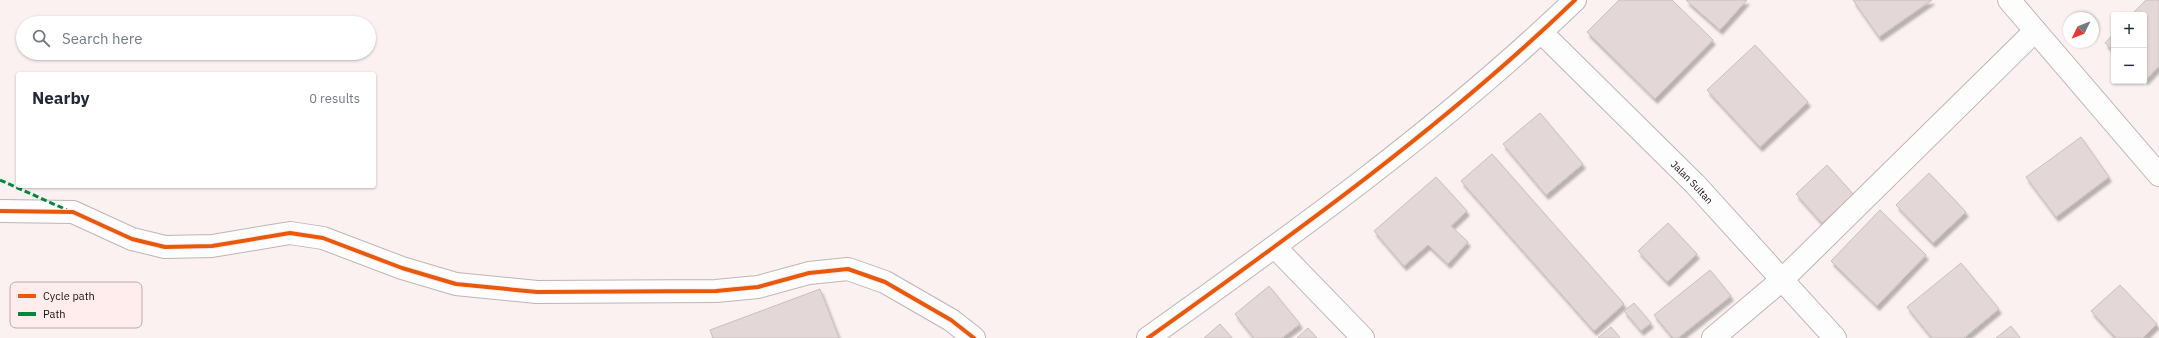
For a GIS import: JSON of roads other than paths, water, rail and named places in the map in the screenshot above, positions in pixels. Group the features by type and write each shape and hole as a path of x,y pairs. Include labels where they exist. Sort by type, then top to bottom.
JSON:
{"street":[{"path":"1148,338 1275,247 1445,115 1541,32 1575,0"},
{"path":"2009,0 2159,175"},
{"path":"1713,338 1783,279 2035,31"},
{"name":"Jalan Sultan","path":"1541,32 1695,184 1783,279 1835,338"},
{"path":"0,211 73,212 132,239 165,247 212,246 290,232 323,238 402,268 456,284 537,292 716,291 758,287 809,273 848,269 885,282 951,320 974,338"},
{"path":"1275,247 1363,338"}]}
